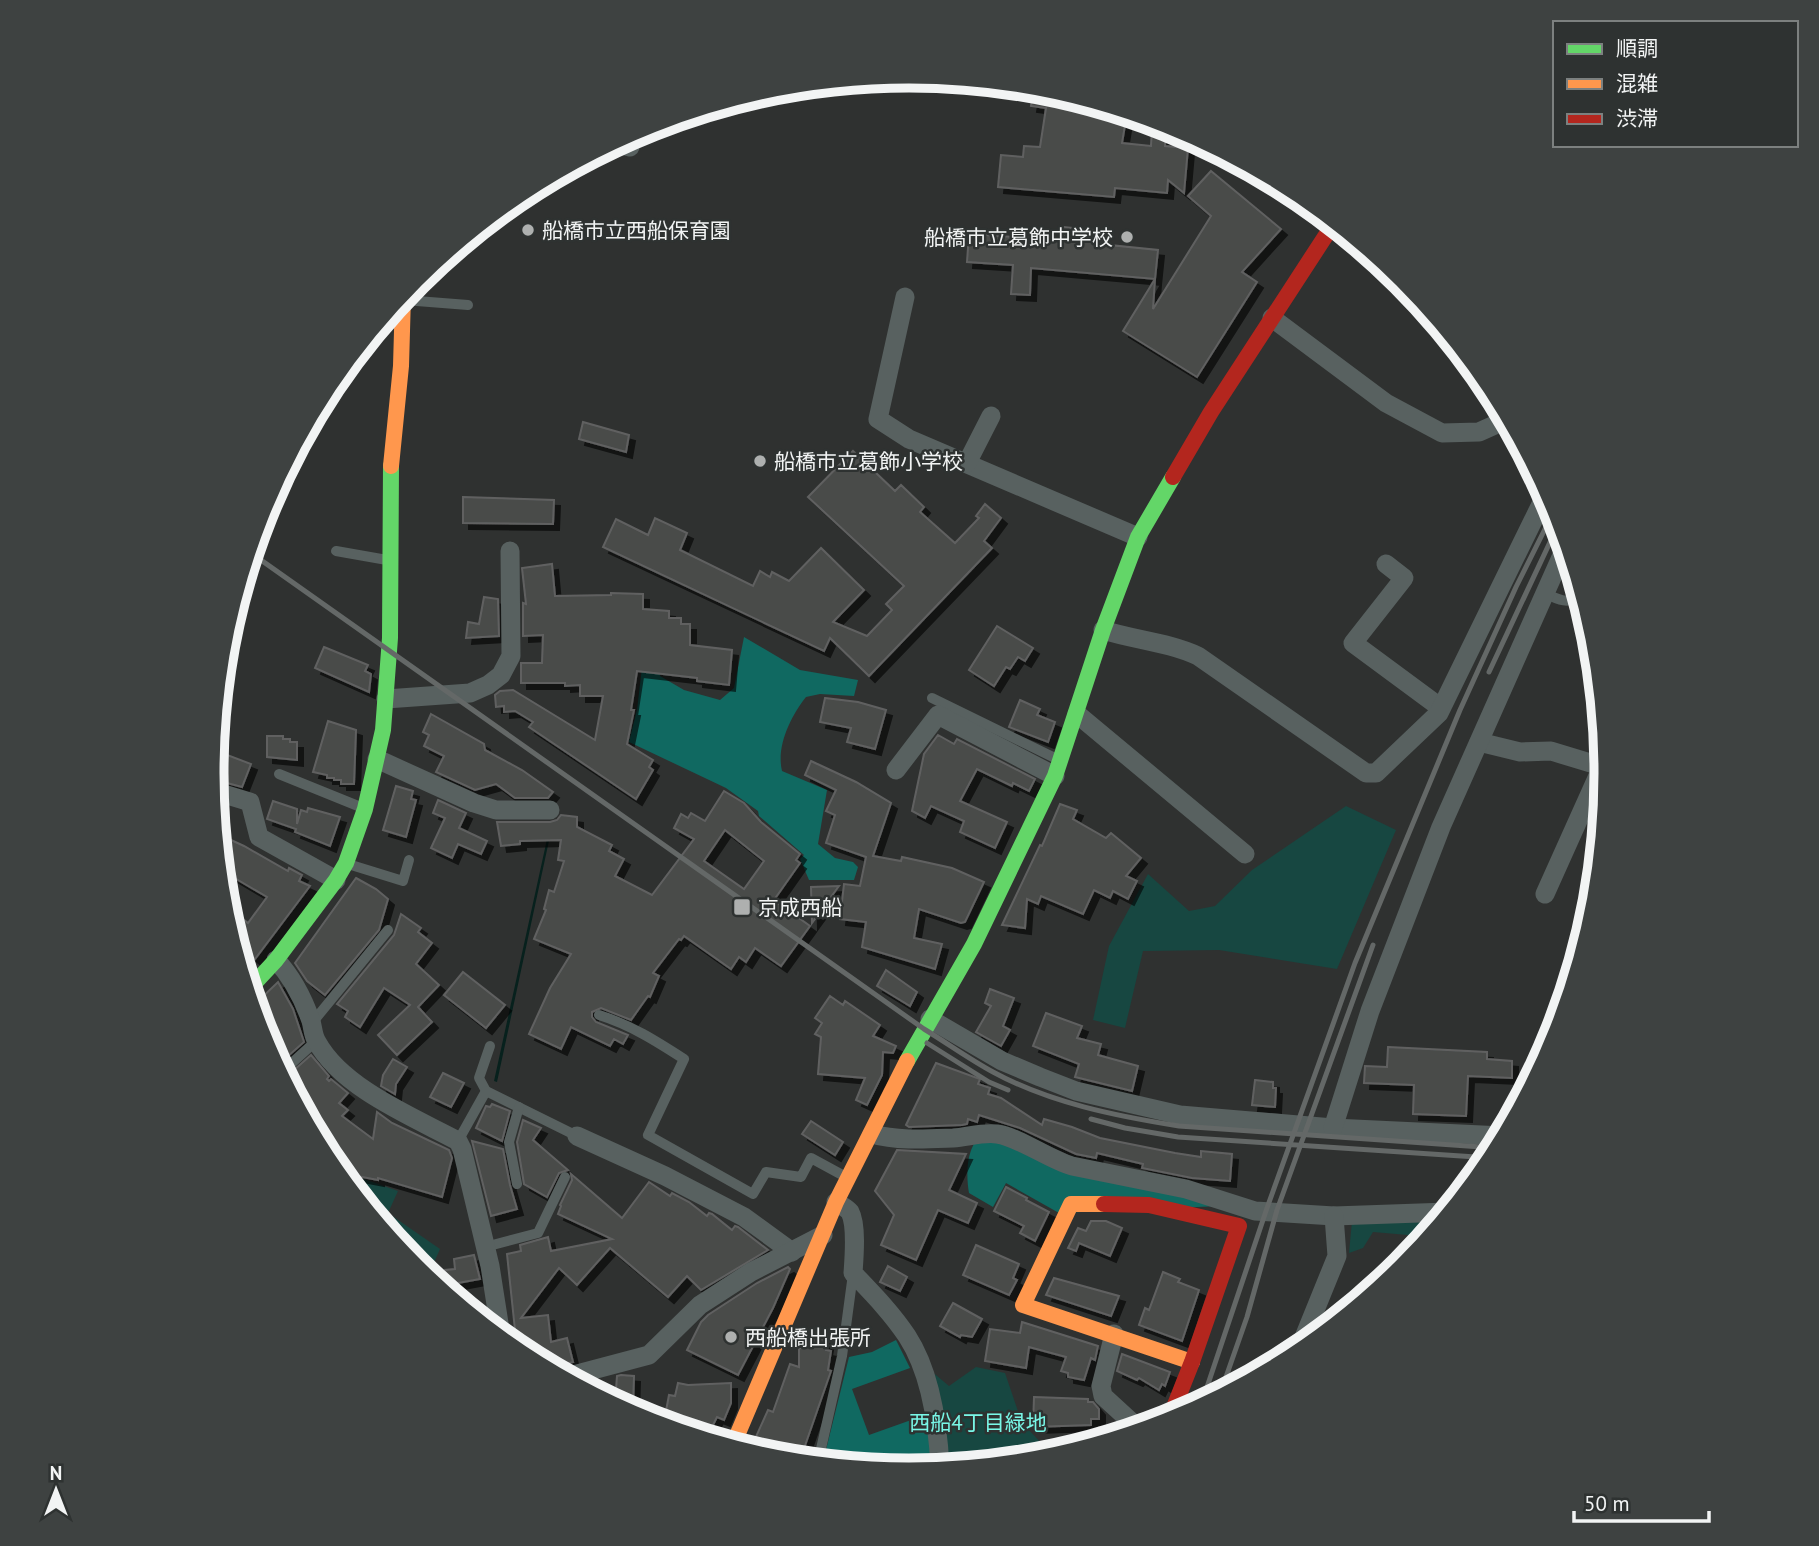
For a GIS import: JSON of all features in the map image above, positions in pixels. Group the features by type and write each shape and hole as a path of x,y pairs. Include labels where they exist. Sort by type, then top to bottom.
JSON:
{"street":[{"path":"737,1436 836,1202 930,1019 974,944 1058,769 1103,630 1138,537 1211,412 1329,231"},
{"path":"905,298 878,419 909,439 1138,537"},
{"path":"256,979 276,960 341,872 365,809 377,759 386,699 391,561 390,476 401,366 402,313"},
{"path":"1272,318 1386,403 1442,433 1479,432 1499,423"},
{"path":"967,463 991,416"},
{"path":"1103,630 1150,643 1178,647 1198,656 1366,773 1376,773 1441,708 1540,505"},
{"path":"386,699 470,694 501,675 511,656 510,551"},
{"path":"1334,1128 1370,1011 1441,827 1561,560"},
{"path":"1386,564 1404,578 1353,643 1441,708"},
{"path":"1077,714 1245,854"},
{"path":"895,769 938,715 1058,769"},
{"path":"1479,741 1520,752 1551,751 1595,764"},
{"path":"377,759 474,803 496,810 550,810"},
{"path":"1545,894 1595,787"},
{"path":"224,795 250,802 258,837 341,872"},
{"path":"276,960 290,975 314,1032 333,1063 365,1091 458,1141 485,1247 498,1321"},
{"path":"930,1019 1002,1061 1076,1091 1180,1115 1334,1128 1491,1135"},
{"path":"872,1134 890,1138 956,1138 983,1133 1001,1135 1072,1166 1186,1189 1255,1210 1334,1216 1435,1212"},
{"path":"577,1136 665,1176 744,1217 792,1252"},
{"path":"836,1202 849,1210 851,1216 853,1273 886,1307 908,1338 923,1370 934,1412 939,1457"},
{"path":"1174,1405 1192,1362 1239,1226 1149,1205 1071,1204 1023,1305 1192,1362"},
{"path":"1306,1332 1337,1256 1334,1216"},
{"path":"579,1374 649,1355 700,1305 751,1272 823,1235"},
{"path":"1114,1334 1101,1386 1104,1396 1131,1422"}],"lane":[{"path":"414,300 468,305"},
{"path":"337,551 391,561"},
{"path":"1545,593 1560,601 1573,599"},
{"path":"932,698 1058,769"},
{"path":"279,774 365,809"},
{"path":"341,872 403,881 409,860"},
{"path":"289,1063 388,930"},
{"path":"599,1016 622,1022 648,1035 684,1059 648,1135 753,1194 766,1172 801,1177 811,1158 848,1178"},
{"path":"490,1045 479,1078 486,1091 577,1136"},
{"path":"458,1141 486,1091"},
{"path":"517,1184 509,1142 519,1107"},
{"path":"485,1247 538,1233 565,1177"},
{"path":"820,1453 842,1356 853,1273"}],"green space":[{"path":"1346,806 1396,830 1337,969 1219,950 1143,951 1125,1028 1093,1020 1109,946 1148,874 1189,911 1215,906 1252,870"},
{"path":"361,1178 398,1191 388,1213 440,1249 433,1265 394,1225 361,1183"},
{"path":"1430,1219 1416,1235 1373,1232 1363,1248 1349,1253 1352,1221"},
{"name":"西船4丁目緑地","path":"924,1365 949,1386 976,1367 1005,1373 1022,1423 1043,1445 999,1453 940,1457"}],"shaded area":[{"path":"744,637 800,670 858,680 854,696 820,694 806,697 786,732 781,752 782,771 827,790 818,844 835,858 853,862 858,867 854,880 809,880 800,859 804,855 759,816 758,811 726,788 629,742 637,710 645,642 663,641 660,676 684,690 720,700 734,688"},
{"path":"551,821 553,822 497,1082 494,1081"},
{"path":"979,1137 1220,1206 1059,1213 1006,1183 993,1207 969,1193 968,1163"},
{"path":"896,1340 910,1368 852,1389 869,1435 928,1414 932,1457 825,1453 849,1357 872,1352"}],"building":[{"path":"1032,99 1125,123 1122,143 1151,146 1152,132 1165,138 1165,146 1188,148 1184,193 1168,180 1167,193 1115,188 1114,197 998,187 1001,155 1023,157 1024,146 1040,147 1046,108 1031,106"},
{"path":"1211,171 1281,229 1242,272 1257,282 1197,377 1123,331 1155,279 1153,309 1211,216 1188,196"},
{"path":"1063,227 1102,231 1100,244 1158,250 1155,279 1031,268 1030,295 1011,294 1013,265 967,262 969,234 1062,240"},
{"path":"583,422 629,435 626,452 579,439"},
{"path":"853,451 895,491 901,485 924,507 920,512 955,543 979,518 976,516 985,504 1001,518 984,541 992,548 869,676 830,638 824,651 603,547 616,519 648,535 655,518 687,533 680,550 753,586 760,571 770,577 772,572 789,581 821,548 864,590 833,622 867,636 892,610 886,604 904,586 808,497"},
{"path":"463,497 554,500 553,524 463,523"},
{"path":"552,564 555,596 643,594 643,609 669,611 669,618 681,618 681,624 690,624 690,645 732,650 729,685 697,681 697,678 637,671 631,710 634,710 627,744 653,760 649,767 653,770 636,799 529,727 533,722 515,711 504,712 504,706 496,707 495,695 500,691 513,690 595,740 603,696 580,696 580,685 521,683 521,663 542,663 543,635 523,636 523,603 526,604 522,568"},
{"path":"484,597 498,599 499,636 466,638 468,622 479,624"},
{"path":"997,626 1033,648 1025,661 1018,657 1010,669 1006,667 994,686 969,670"},
{"path":"324,647 368,665 365,671 371,674 369,692 315,668"},
{"path":"825,698 858,702 886,710 875,749 847,742 851,728 820,722"},
{"path":"1020,700 1040,709 1037,715 1055,722 1048,742 1009,727"},
{"path":"431,714 484,744 485,750 522,770 553,792 548,798 515,798 496,784 475,790 436,772 444,756 424,746 429,735 423,732"},
{"path":"328,721 356,730 354,784 341,784 341,780 313,772"},
{"path":"938,735 954,744 957,739 1035,779 1029,791 977,769 960,801 1007,822 995,848 960,832 964,821 931,806 925,818 912,811 924,754"},
{"path":"267,736 283,736 283,739 290,739 290,742 297,742 297,760 267,757"},
{"path":"224,754 251,764 242,787 224,782"},
{"path":"811,761 856,782 891,803 873,856 901,861 902,857 952,868 984,882 965,922 919,909 914,938 942,944 935,969 862,947 866,922 840,919 844,884 860,886 866,857 826,843 835,815 826,811 836,790 805,775"},
{"path":"396,786 413,791 411,799 416,800 406,837 383,830"},
{"path":"724,791 744,803 761,822 800,854 796,860 800,863 774,900 810,926 781,966 755,948 746,962 739,957 731,969 684,936 653,973 659,976 650,997 648,996 631,1020 601,1008 592,1012 596,1022 628,1035 623,1044 614,1039 610,1046 571,1027 561,1049 529,1034 550,988 571,954 534,939 546,910 544,909 549,890 554,892 564,861 558,860 561,840 520,841 520,844 501,846 497,822 550,822 561,815 577,817 577,827 612,845 609,851 624,859 615,876 652,895 694,839 674,828 681,814 688,818 691,813 705,821","holes":["725,830 764,861 744,889 704,861"]},
{"path":"438,800 466,813 459,828 487,841 481,854 458,844 452,858 431,848 445,818 433,813"},
{"path":"273,801 297,809 297,824 301,810 307,812 308,808 340,817 330,846 295,832 296,829 267,819"},
{"path":"1060,804 1077,810 1073,819 1106,838 1111,833 1141,858 1126,876 1137,881 1128,899 1113,891 1110,898 1094,890 1083,914 1041,896 1038,904 1027,899 1025,928 1002,925 1040,845 1042,846"},
{"path":"227,838 288,871 289,868 302,875 299,881 310,886 255,959 248,954 239,916 248,923 267,897 232,877"},
{"path":"356,878 388,899 379,930 325,995 307,981 295,963"},
{"path":"839,886 812,923 811,887"},
{"path":"401,914 421,928 418,932 432,943 416,964 439,985 418,1007 432,1022 397,1055 378,1035 410,1005 384,988 360,1027 345,1017 348,1011 337,1004 394,935"},
{"path":"886,970 917,992 910,1006 877,986"},
{"path":"463,972 505,1005 486,1028 444,995"},
{"path":"278,982 293,1009 304,1042 286,1058 276,1035 262,998"},
{"path":"990,989 1014,998 1003,1026 1010,1030 1001,1046 976,1032 991,1006 985,1003"},
{"path":"830,996 843,1005 845,1001 880,1025 873,1036 896,1046 893,1053 883,1052 882,1075 867,1105 856,1100 865,1078 818,1074 821,1037 815,1034 822,1023 815,1018"},
{"path":"1046,1013 1082,1026 1077,1038 1101,1044 1098,1055 1138,1066 1132,1091 1075,1077 1079,1064 1033,1046"},
{"path":"1388,1047 1487,1052 1487,1059 1512,1061 1512,1078 1468,1076 1466,1116 1413,1114 1414,1085 1364,1083 1365,1066 1387,1067"},
{"path":"311,1055 329,1076 327,1079 331,1079 348,1093 339,1103 348,1110 342,1116 373,1139 377,1112 392,1123 449,1150 452,1158 442,1197 378,1178 356,1176 316,1116 293,1071"},
{"path":"393,1059 407,1067 396,1084 395,1094 381,1086 383,1075"},
{"path":"936,1063 980,1079 978,1084 990,1088 988,1094 1001,1098 1042,1125 1044,1119 1100,1138 1201,1157 1201,1151 1232,1154 1230,1181 1192,1178 1142,1168 1143,1164 1097,1153 1096,1158 1076,1154 1020,1128 979,1115 977,1122 968,1119 967,1124 962,1125 909,1127 906,1125"},
{"path":"443,1073 464,1083 451,1107 430,1097"},
{"path":"1255,1080 1273,1082 1273,1088 1276,1088 1275,1107 1252,1105"},
{"path":"492,1104 510,1111 502,1141 476,1128 486,1106 490,1107"},
{"path":"523,1120 541,1128 533,1140 568,1170 559,1173 547,1197 524,1184 517,1142"},
{"path":"811,1121 843,1142 835,1155 802,1134"},
{"path":"472,1141 503,1149 517,1209 491,1216"},
{"path":"897,1150 966,1154 949,1190 977,1203 968,1223 938,1210 916,1260 881,1245 894,1215 875,1191"},
{"path":"571,1174 622,1218 649,1182 670,1196 672,1193 689,1202 707,1216 712,1214 732,1230 735,1226 738,1227 768,1250 701,1290 687,1276 668,1297 610,1248 577,1285 559,1268 521,1318 548,1315 551,1342 567,1338 573,1362 563,1364 515,1333 507,1254 521,1251 520,1245 548,1237 551,1251 612,1239 558,1214 572,1180"},
{"path":"1006,1187 1049,1212 1035,1241 1020,1233 1024,1226 994,1211"},
{"path":"1091,1221 1106,1221 1122,1228 1110,1256 1079,1243 1076,1251 1068,1248 1078,1228 1086,1231"},
{"path":"976,1245 1019,1264 1013,1278 1017,1280 1009,1295 963,1275"},
{"path":"474,1255 480,1279 453,1284 446,1277 445,1270 455,1269 454,1259"},
{"path":"888,1266 907,1277 900,1291 880,1282"},
{"path":"788,1267 790,1269 773,1308 738,1375 687,1350 701,1322 708,1315 757,1283"},
{"path":"1163,1272 1180,1279 1178,1282 1199,1290 1182,1341 1139,1325 1145,1308 1149,1310"},
{"path":"1054,1278 1119,1296 1111,1316 1046,1295"},
{"path":"953,1303 982,1319 972,1337 960,1337 940,1326"},
{"path":"1022,1322 1098,1346 1095,1360 1091,1358 1084,1380 1068,1377 1068,1373 1061,1371 1066,1357 1029,1347 1026,1368 985,1361 990,1329 1020,1333"},
{"path":"804,1335 819,1335 819,1338 828,1339 826,1350 831,1351 828,1370 831,1371 803,1450 754,1440 768,1410 773,1412 790,1364 799,1367 799,1348 802,1348"},
{"path":"1122,1354 1170,1372 1165,1386 1162,1384 1159,1390 1139,1378 1137,1380 1117,1371"},
{"path":"617,1376 634,1376 633,1400 616,1392"},
{"path":"678,1383 731,1383 731,1403 724,1420 717,1417 711,1429 667,1414 669,1395 675,1396"},
{"path":"1034,1397 1088,1399 1088,1402 1093,1402 1099,1409 1099,1419 1091,1419 1091,1425 1033,1427"}],"railway":[{"path":"1206,1391 1267,1208 1355,963 1460,710 1548,523"},
{"path":"1489,672 1553,536"},
{"path":"258,558 924,1029 1015,1083 1084,1107 1179,1126 1483,1147"},
{"path":"1224,1382 1247,1317 1277,1210 1373,945"},
{"path":"927,1043 989,1082 1008,1090"},
{"path":"1091,1119 1178,1137 1477,1157"}],"traffic: fast":[{"path":"256,981 276,960 336,880 346,863 365,809 383,730 390,638 391,466"},
{"path":"907,1061 974,944 1055,776 1103,630 1138,537 1173,477"}],"traffic: slow":[{"path":"391,466 401,366 403,312"},
{"path":"737,1436 836,1202 907,1061"},
{"path":"1104,1204 1071,1204 1023,1305 1192,1362"}],"traffic: jam":[{"path":"1173,477 1211,412 1329,231"},
{"path":"1104,1204 1149,1205 1239,1226 1175,1405"}],"place":[{"name":"船橋市立西船保育園","path":"528,230"},
{"name":"船橋市立葛飾中学校","path":"1127,237"},
{"name":"船橋市立葛飾小学校","path":"760,461"},
{"name":"京成西船","path":"742,907"},
{"name":"西船橋出張所","path":"731,1337"}]}
